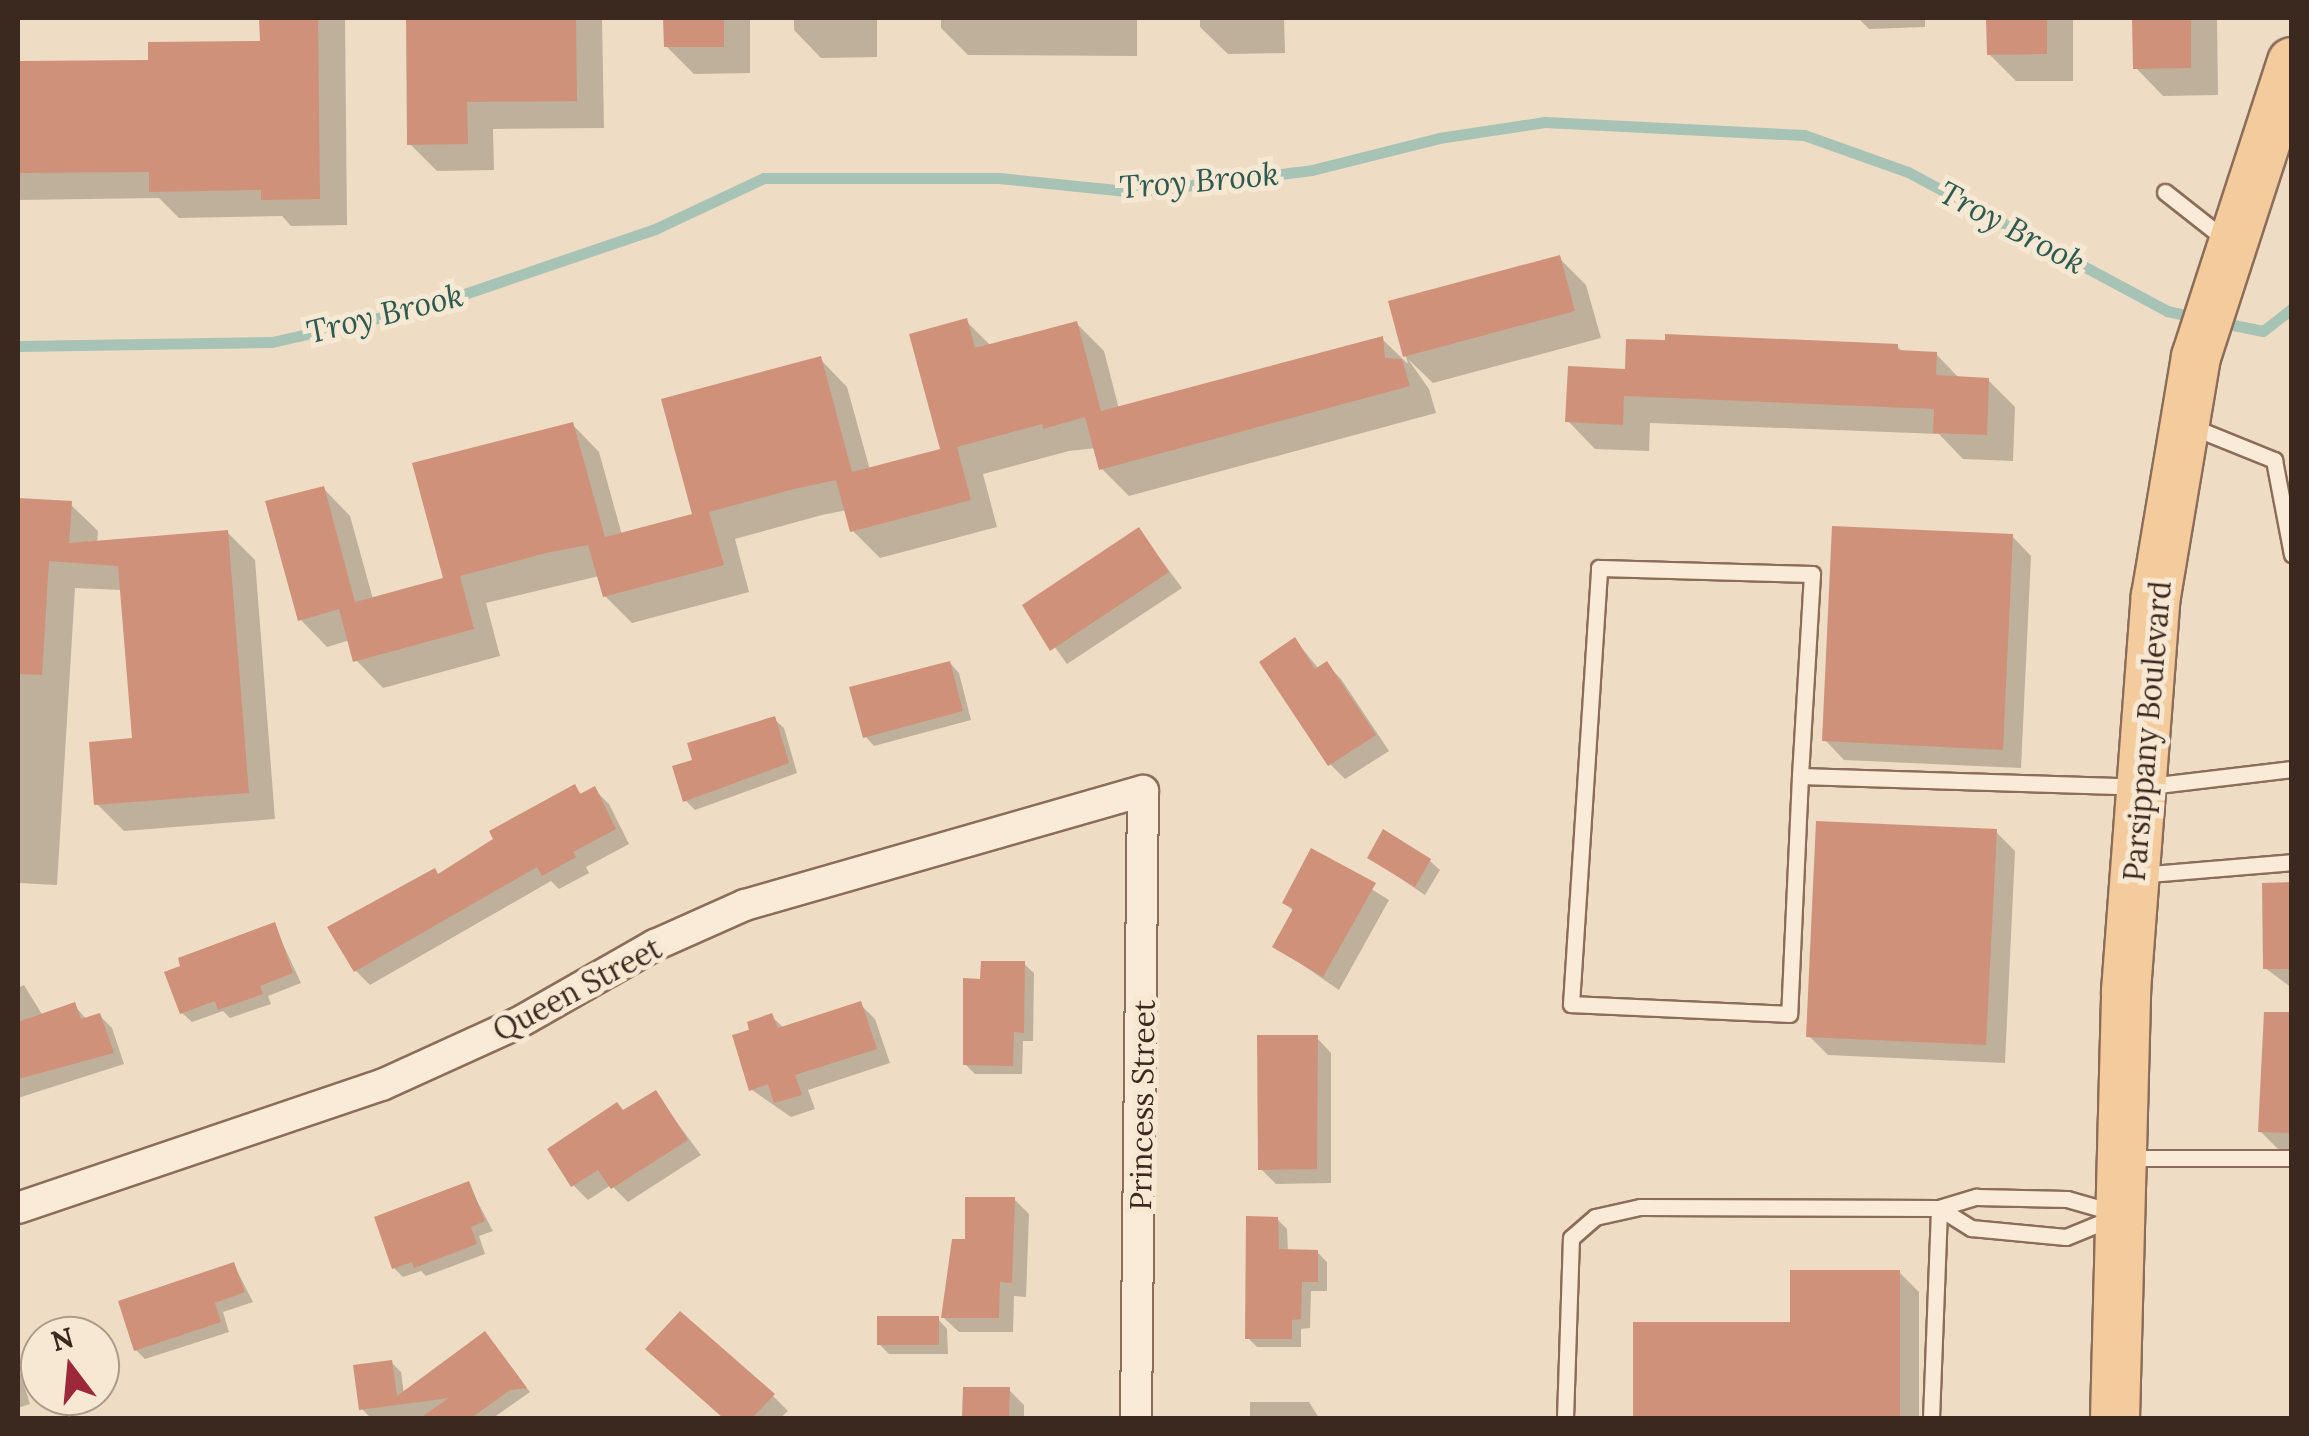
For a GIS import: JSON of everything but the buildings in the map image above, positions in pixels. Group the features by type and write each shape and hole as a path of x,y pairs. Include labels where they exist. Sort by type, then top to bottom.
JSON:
{"main road":[{"name":"Parsippany Boulevard","path":"2116,1418 2134,875 2156,596 2196,357 2292,62"}],"street":[{"name":"Queen Street","path":"18,1208 382,1085 518,1024 655,945 745,905 1143,791"},
{"name":"Princess Street","path":"1136,1418 1143,791"}],"lane":[{"path":"2165,192 2226,256"},
{"path":"2184,424 2274,460 2292,554"},
{"path":"1599,568 1812,574 1800,776 1789,1014 1571,1004 1599,568"},
{"path":"1800,776 2141,787 2292,769"},
{"path":"2134,875 2292,862"},
{"path":"2122,1158 2292,1158"},
{"path":"1564,1418 1571,1238 1595,1217 1640,1206 1939,1208 1976,1197 2067,1199 2120,1214"},
{"path":"1939,1208 1971,1228 2066,1237 2120,1214"},
{"path":"1931,1418 1939,1208"}],"waterway":[{"name":"Troy Brook","path":"18,346 272,342 426,307 655,229 764,178 999,178 1136,192 1312,170 1439,138 1545,122 1804,135 1908,172 2167,311 2200,318"},
{"name":"Troy Brook","path":"2218,322 2263,331 2292,308"}]}
